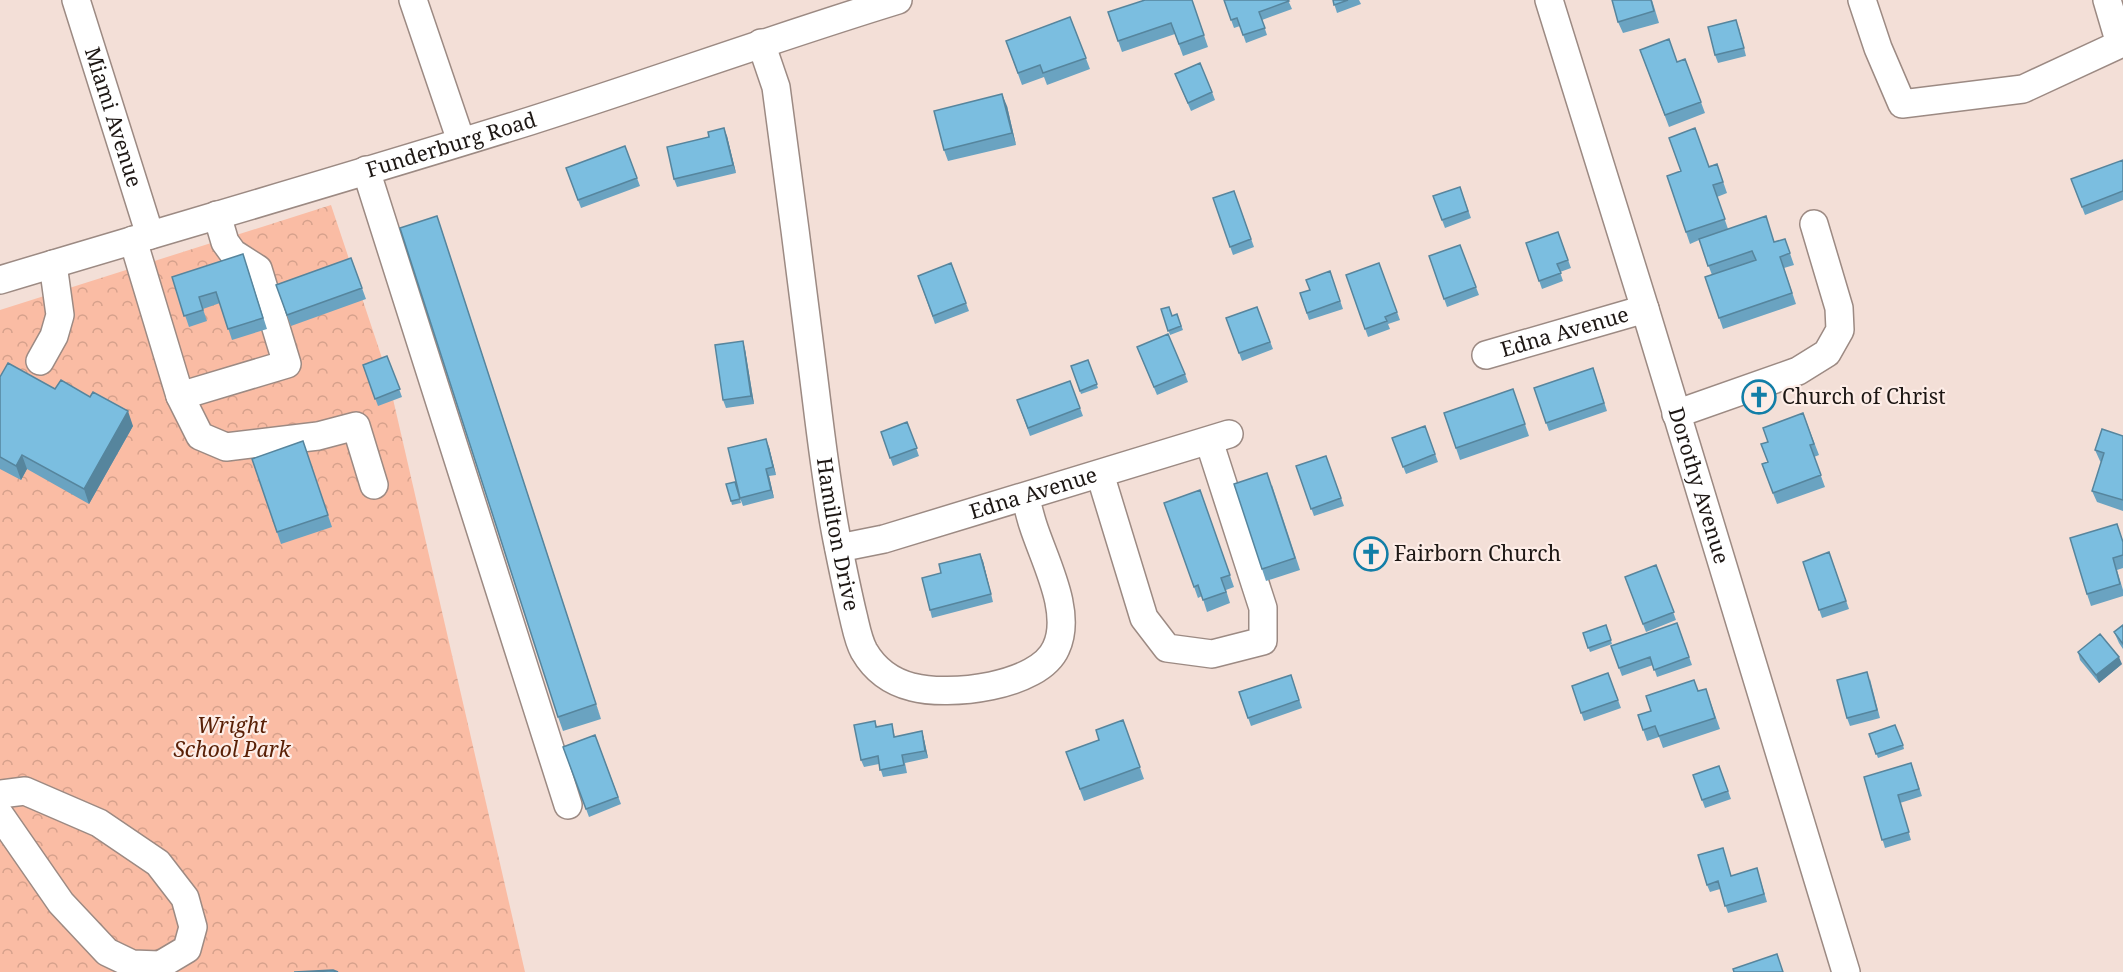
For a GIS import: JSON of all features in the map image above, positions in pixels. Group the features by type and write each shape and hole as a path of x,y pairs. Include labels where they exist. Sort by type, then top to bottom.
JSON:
{"street":[{"name":"Miami Avenue","path":"76,0 142,237 180,396 201,436 226,447 318,436 357,426 374,485"},
{"path":"413,0 461,141"},
{"name":"Funderburg Road","path":"0,280 667,77 898,0"},
{"name":"Dorothy Avenue","path":"1549,0 1846,972"},
{"path":"1862,0 1878,48 1902,104 2023,89 2120,44 2107,0"},
{"name":"Hamilton Drive","path":"761,44 776,87 827,488 850,604 863,650 874,666 890,679 912,687 940,692 976,689 1012,680 1048,661 1056,648 1061,628 1057,594 1032,525 1025,497"},
{"path":"366,170 568,805"},
{"path":"180,396 287,364 258,269 233,253 225,242 216,214"},
{"path":"1676,414 1798,371 1827,354 1840,330 1839,308 1814,224"},
{"path":"40,361 54,336 60,315 53,264"},
{"name":"Edna Avenue","path":"1486,355 1645,309"},
{"name":"Edna Avenue","path":"839,548 884,539 1219,437 1263,608 1263,641 1212,654 1167,648 1144,618 1100,474"},
{"path":"0,794 25,791 99,823 158,863 185,898 193,927 187,949 160,968 132,964 107,952 61,903 0,815"}],"green space":[{"name":"Wright School Park","path":"331,205 387,373 525,972 0,972 0,310"}],"building":[{"path":"1145,0 1192,0 1204,35 1179,44 1171,23 1118,41 1108,12"},
{"path":"1224,0 1289,1 1259,12 1265,28 1243,35 1237,18 1231,20"},
{"path":"1333,0 1348,0 1334,5"},
{"path":"1612,0 1651,0 1654,11 1618,22"},
{"path":"1070,17 1086,58 1043,73 1040,65 1018,73 1006,41"},
{"path":"1736,20 1744,48 1715,55 1708,27"},
{"path":"1669,39 1677,62 1685,59 1701,102 1665,115 1640,50"},
{"path":"1200,63 1212,92 1188,103 1175,74"},
{"path":"1002,94 1012,133 944,150 934,111"},
{"path":"724,128 733,165 674,179 667,147 709,137 708,132"},
{"path":"1695,128 1709,167 1717,164 1723,182 1713,185 1725,219 1686,232 1667,176 1681,171 1669,138"},
{"path":"625,146 637,178 578,200 566,168"},
{"path":"2123,160 2123,191 2082,207 2071,179"},
{"path":"1460,187 1468,211 1442,220 1433,196"},
{"path":"1234,191 1251,239 1230,247 1213,198"},
{"path":"437,216 596,704 558,717 400,228"},
{"path":"1766,216 1774,242 1785,239 1790,253 1780,257 1792,293 1719,318 1705,277 1756,260 1752,251 1708,266 1699,239"},
{"path":"1558,232 1568,260 1557,264 1561,273 1539,281 1526,243"},
{"path":"1460,245 1476,287 1444,299 1429,256"},
{"path":"243,254 263,318 228,329 216,292 199,297 203,310 184,316 172,277"},
{"path":"351,258 362,288 287,315 276,285"},
{"path":"951,263 966,303 933,316 918,276"},
{"path":"1379,263 1397,312 1385,317 1387,321 1365,329 1346,275"},
{"path":"1330,271 1340,301 1307,313 1300,293 1310,290 1306,280"},
{"path":"1169,307 1172,316 1177,314 1181,326 1168,331 1161,309"},
{"path":"1257,307 1270,342 1239,353 1226,318"},
{"path":"1168,334 1185,374 1154,387 1137,347"},
{"path":"743,341 751,396 723,400 715,345"},
{"path":"387,356 400,389 375,399 363,365"},
{"path":"1088,360 1097,384 1080,391 1071,366"},
{"path":"8,363 55,389 61,380 90,397 93,392 128,411 84,489 22,455 16,466 0,457 0,377"},
{"path":"1593,368 1604,403 1546,423 1534,388"},
{"path":"1070,381 1080,408 1028,428 1017,400"},
{"path":"1513,389 1525,424 1456,448 1444,413"},
{"path":"1803,413 1814,444 1810,445 1821,475 1773,493 1762,464 1768,462 1761,444 1768,442 1763,428"},
{"path":"907,422 917,448 890,458 881,432"},
{"path":"1425,426 1435,454 1403,467 1392,438"},
{"path":"2102,429 2123,436 2123,500 2092,491 2104,453 2095,450"},
{"path":"766,439 773,467 766,469 771,490 740,498 728,448"},
{"path":"303,441 328,515 277,532 252,459"},
{"path":"1326,456 1341,498 1311,509 1296,466"},
{"path":"1267,473 1295,558 1262,569 1234,484"},
{"path":"735,482 740,499 731,501 726,484"},
{"path":"1200,490 1230,575 1221,578 1226,592 1203,600 1198,585 1194,587 1164,503"},
{"path":"2117,524 2123,542 2123,555 2113,558 2120,584 2087,594 2070,538"},
{"path":"1829,552 1846,601 1819,610 1803,562"},
{"path":"980,554 991,594 930,610 922,578 941,573 939,564"},
{"path":"1656,565 1674,612 1643,624 1625,577"},
{"path":"1677,623 1689,657 1654,670 1650,657 1619,668 1611,646"},
{"path":"1606,625 1611,640 1588,648 1583,633"},
{"path":"2123,625 2123,644 2114,632"},
{"path":"2100,634 2119,657 2096,675 2078,652"},
{"path":"1867,672 1877,710 1847,718 1837,680"},
{"path":"1608,673 1618,700 1581,713 1572,686"},
{"path":"1291,675 1299,700 1248,718 1239,692"},
{"path":"1694,680 1698,691 1706,689 1715,718 1659,736 1655,726 1643,730 1638,715 1651,711 1646,696"},
{"path":"1123,720 1140,767 1080,789 1066,752 1099,740 1096,730"},
{"path":"875,721 876,727 892,724 894,737 922,731 925,751 902,755 904,765 880,770 878,756 861,760 854,725"},
{"path":"1895,725 1903,745 1876,754 1869,734"},
{"path":"595,735 618,797 586,809 563,747"},
{"path":"1911,763 1919,789 1898,795 1909,832 1882,840 1864,777"},
{"path":"1719,766 1728,791 1702,800 1693,775"},
{"path":"1723,848 1731,876 1757,868 1764,894 1725,906 1718,881 1707,885 1698,855"},
{"path":"1777,954 1783,972 1734,972 1733,969"},
{"path":"333,970 338,972 294,972"}],"place":[{"name":"Church of Christ","path":"1759,397"},
{"name":"Fairborn Church","path":"1371,554"}]}
